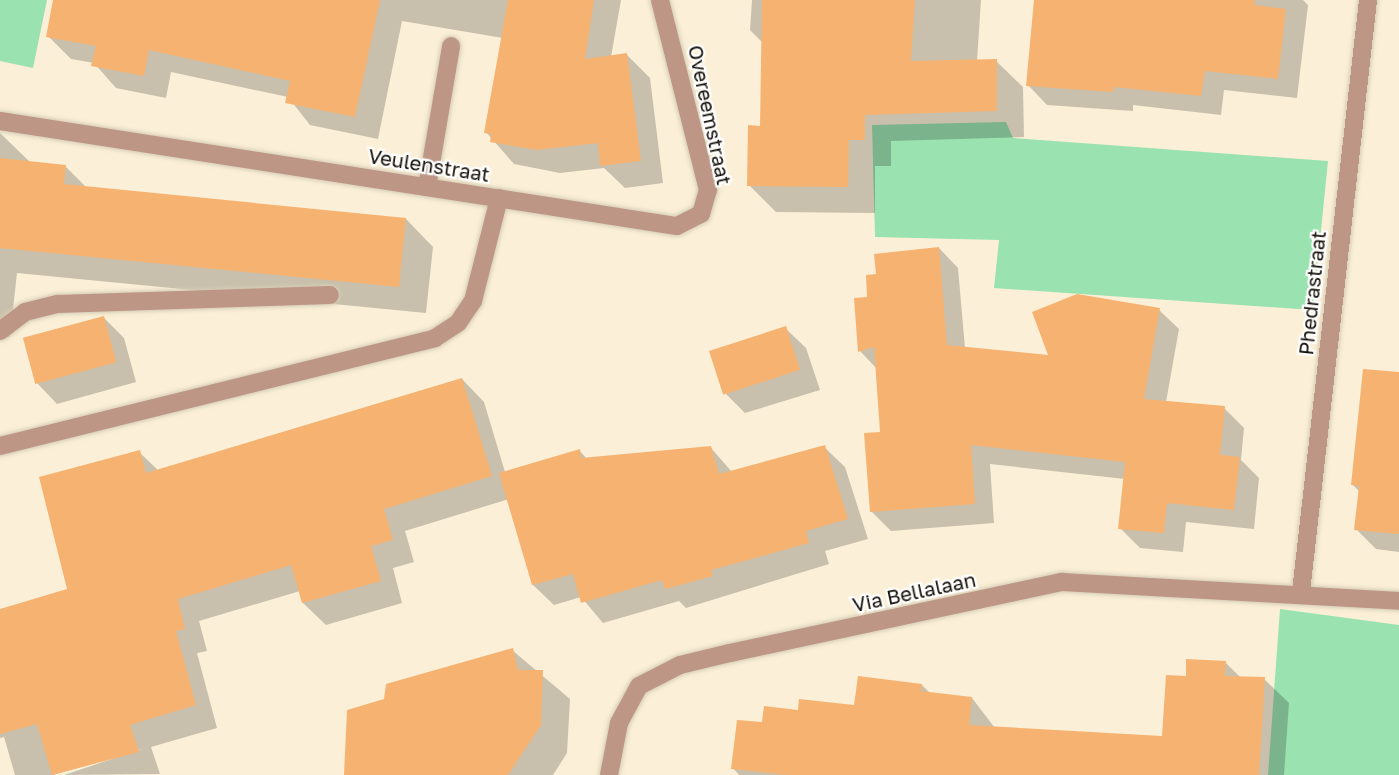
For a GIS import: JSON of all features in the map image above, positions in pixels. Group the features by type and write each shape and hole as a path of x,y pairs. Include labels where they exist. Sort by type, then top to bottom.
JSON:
{"street":[{"name":"Overeemstraat","path":"499,198 677,226 701,213 708,190 660,0"},
{"name":"Phedrastraat","path":"1301,592 1368,0"},
{"path":"427,187 451,46"},
{"name":"Veulenstraat","path":"0,121 499,198 473,301 458,323 435,338 0,446"},
{"path":"0,331 25,312 58,304 330,295"},
{"name":"Via Bellalaan","path":"609,775 619,723 639,686 680,665 1062,582 1301,592 1399,601"}],"green space":[{"path":"0,0 47,0 33,68 0,61"},
{"path":"1006,122 1013,138 1328,161 1313,310 994,288 999,240 875,237 872,125"},
{"path":"1280,609 1399,625 1399,775 1268,775"}],"building":[{"path":"53,0 380,0 355,117 285,103 290,81 149,50 144,76 91,66 96,46 46,37"},
{"path":"508,0 594,0 585,59 627,53 641,161 600,166 598,143 537,150 490,142 491,134 484,133"},
{"path":"762,0 915,0 911,61 997,59 997,111 865,115 865,140 849,140 848,187 747,186 748,125 760,126"},
{"path":"1034,0 1255,0 1254,5 1286,9 1278,79 1205,71 1201,96 1114,87 1113,92 1026,86"},
{"path":"0,158 66,165 64,184 406,218 399,287 0,248"},
{"path":"939,247 947,345 1048,355 1032,312 1077,294 1160,308 1144,399 1225,406 1220,455 1240,457 1234,510 1167,503 1164,533 1118,529 1125,462 971,445 975,504 870,512 864,433 880,432 874,347 858,352 854,298 867,297 866,275 876,274 874,254"},
{"path":"104,316 116,362 35,384 23,338"},
{"path":"786,326 800,370 723,395 709,351"},
{"path":"1363,369 1399,372 1399,534 1354,530 1359,486 1351,485"},
{"path":"462,378 492,476 384,509 393,540 371,546 381,581 302,603 291,565 178,599 185,629 176,631 196,705 130,725 139,752 52,775 37,724 0,734 0,609 67,589 39,477 140,450 146,473"},
{"path":"825,445 848,519 806,531 809,543 711,570 713,576 665,589 662,580 581,603 573,574 532,585 499,473 580,449 581,458 711,446 719,474"},
{"path":"513,648 518,670 543,670 541,725 508,775 344,775 347,710 384,699 386,684"},
{"path":"1186,659 1226,661 1225,676 1265,677 1259,775 788,775 731,769 737,720 762,722 764,706 798,710 799,699 854,705 858,676 922,684 921,691 972,697 969,725 1162,736 1166,675 1186,676"}]}
